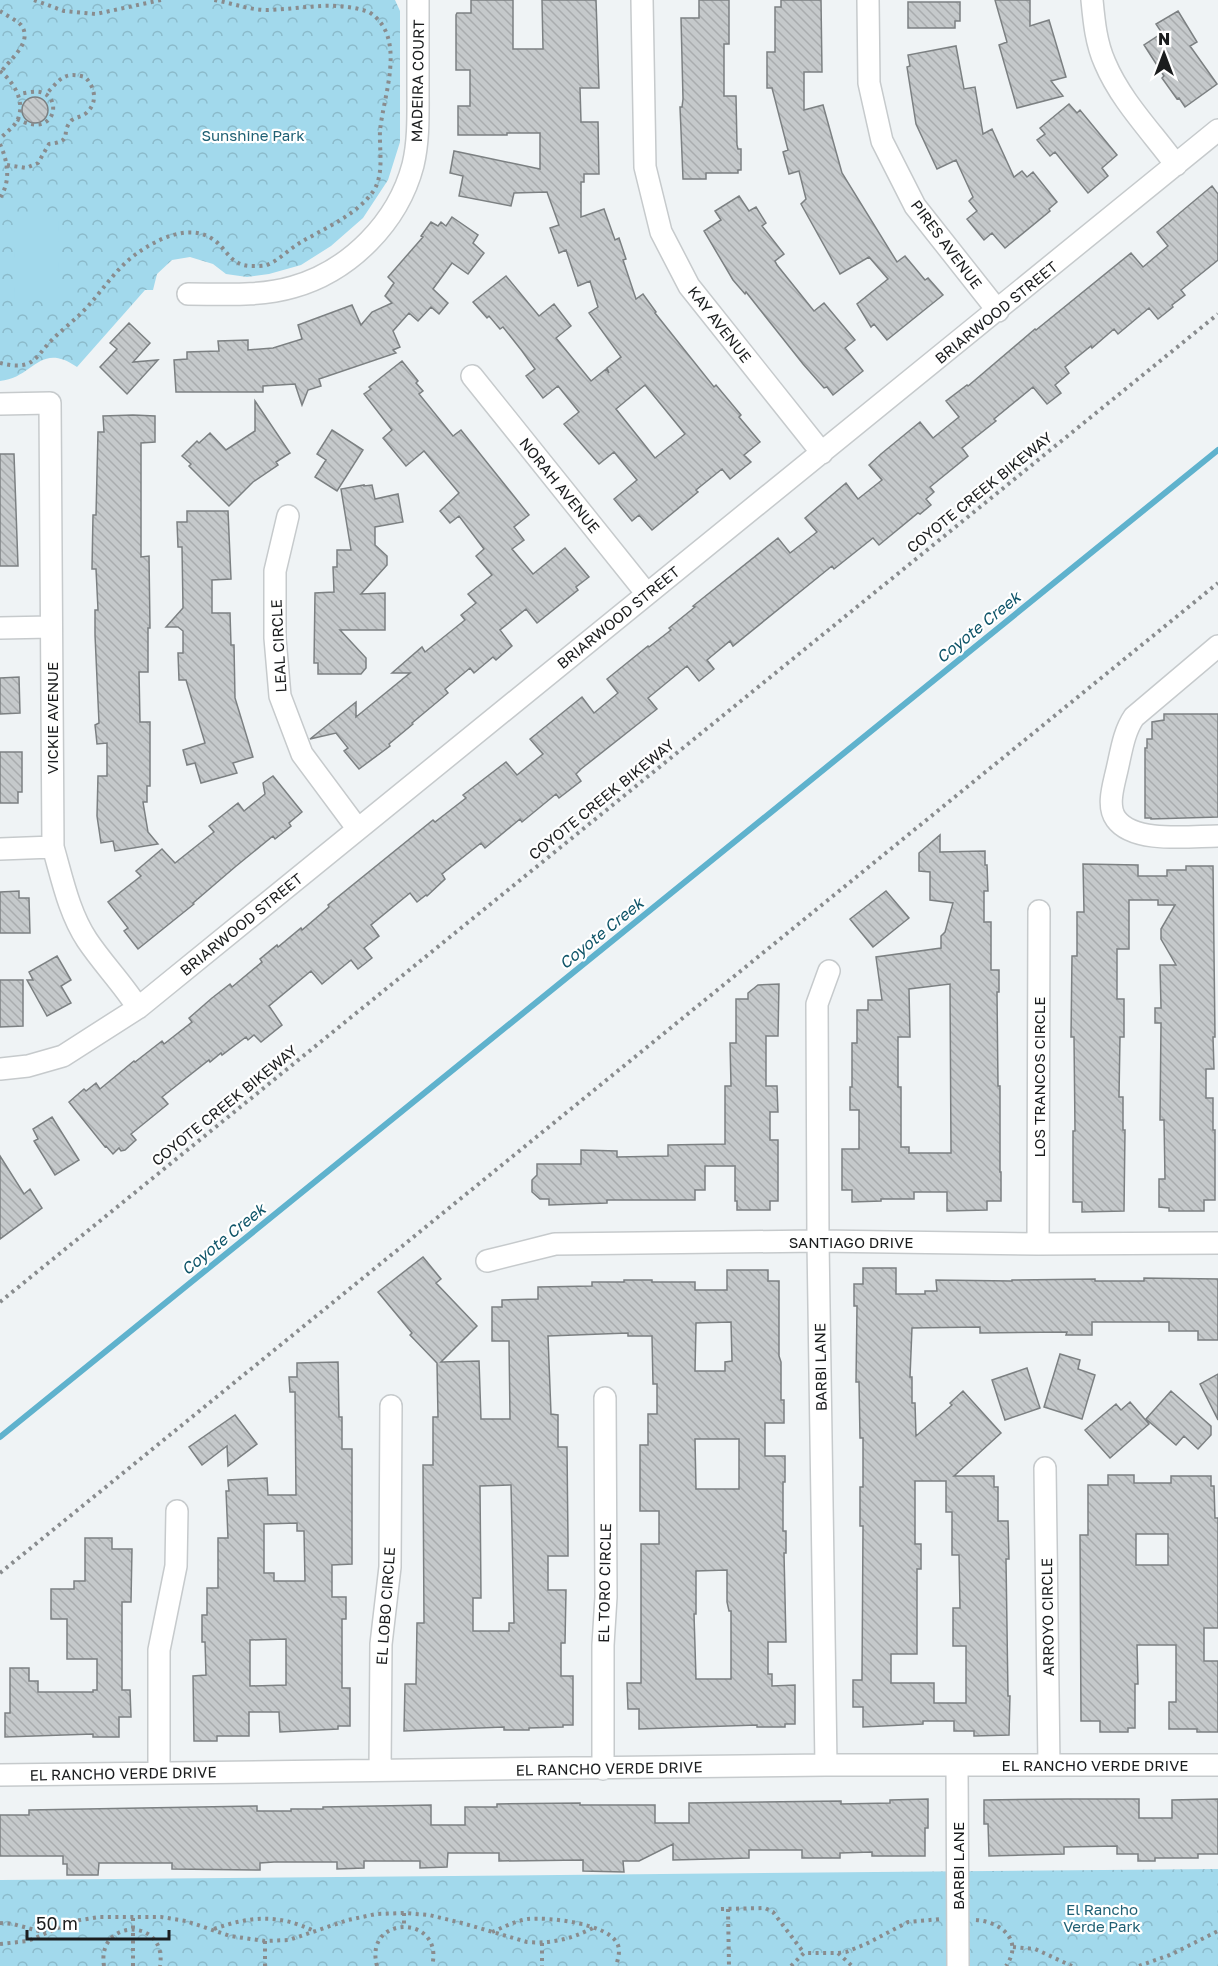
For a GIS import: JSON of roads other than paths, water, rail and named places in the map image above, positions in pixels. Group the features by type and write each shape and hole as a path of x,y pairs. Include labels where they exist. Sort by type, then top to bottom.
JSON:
{"street":[{"name":"MADEIRA COURT","path":"188,294 262,292 292,288 322,276 355,254 383,226 400,200 414,156 418,123 418,0"},
{"name":"KAY AVENUE","path":"642,0 645,167 661,232 689,286 822,453"},
{"name":"PIRES AVENUE","path":"868,0 869,83 882,141 915,206 998,311"},
{"path":"1092,0 1095,29 1104,61 1118,89 1176,165"},
{"name":"BRIARWOOD STREET","path":"0,1069 28,1066 63,1056 138,1008 1218,130"},
{"name":"NORAH AVENUE","path":"472,376 647,594"},
{"name":"VICKIE AVENUE","path":"0,404 50,403 53,847 67,895 86,939 124,986 138,1008"},
{"name":"LEAL CIRCLE","path":"288,516 275,571 275,638 280,696 302,754 357,828"},
{"path":"0,628 51,627"},
{"path":"1218,646 1134,717 1127,727 1111,795 1115,819 1128,830 1148,836 1218,836"},
{"path":"0,849 53,847"},
{"name":"LOS TRANCOS CIRCLE","path":"1038,1244 1039,910"},
{"name":"BARBI LANE","path":"826,1766 817,1004 829,971"},
{"name":"SANTIAGO DRIVE","path":"487,1261 555,1244 818,1240 1038,1244 1218,1243"},
{"name":"EL TORO CIRCLE","path":"603,1769 603,1645 606,1597 605,1398"},
{"name":"EL LOBO CIRCLE","path":"380,1770 381,1644 390,1567 391,1406"},
{"name":"ARROYO CIRCLE","path":"1045,1468 1049,1766"},
{"path":"159,1773 159,1650 176,1566 177,1511"},
{"name":"EL RANCHO VERDE DRIVE","path":"0,1775 826,1766 1218,1765"},
{"name":"BARBI LANE","path":"957,1766 958,1966"}],"waterway":[{"name":"Coyote Creek","path":"0,1437 1218,450"}],"park label":[{"name":"Sunshine Park","path":"253,135"},
{"name":"El Rancho Verde Park","path":"1102,1918"}]}
